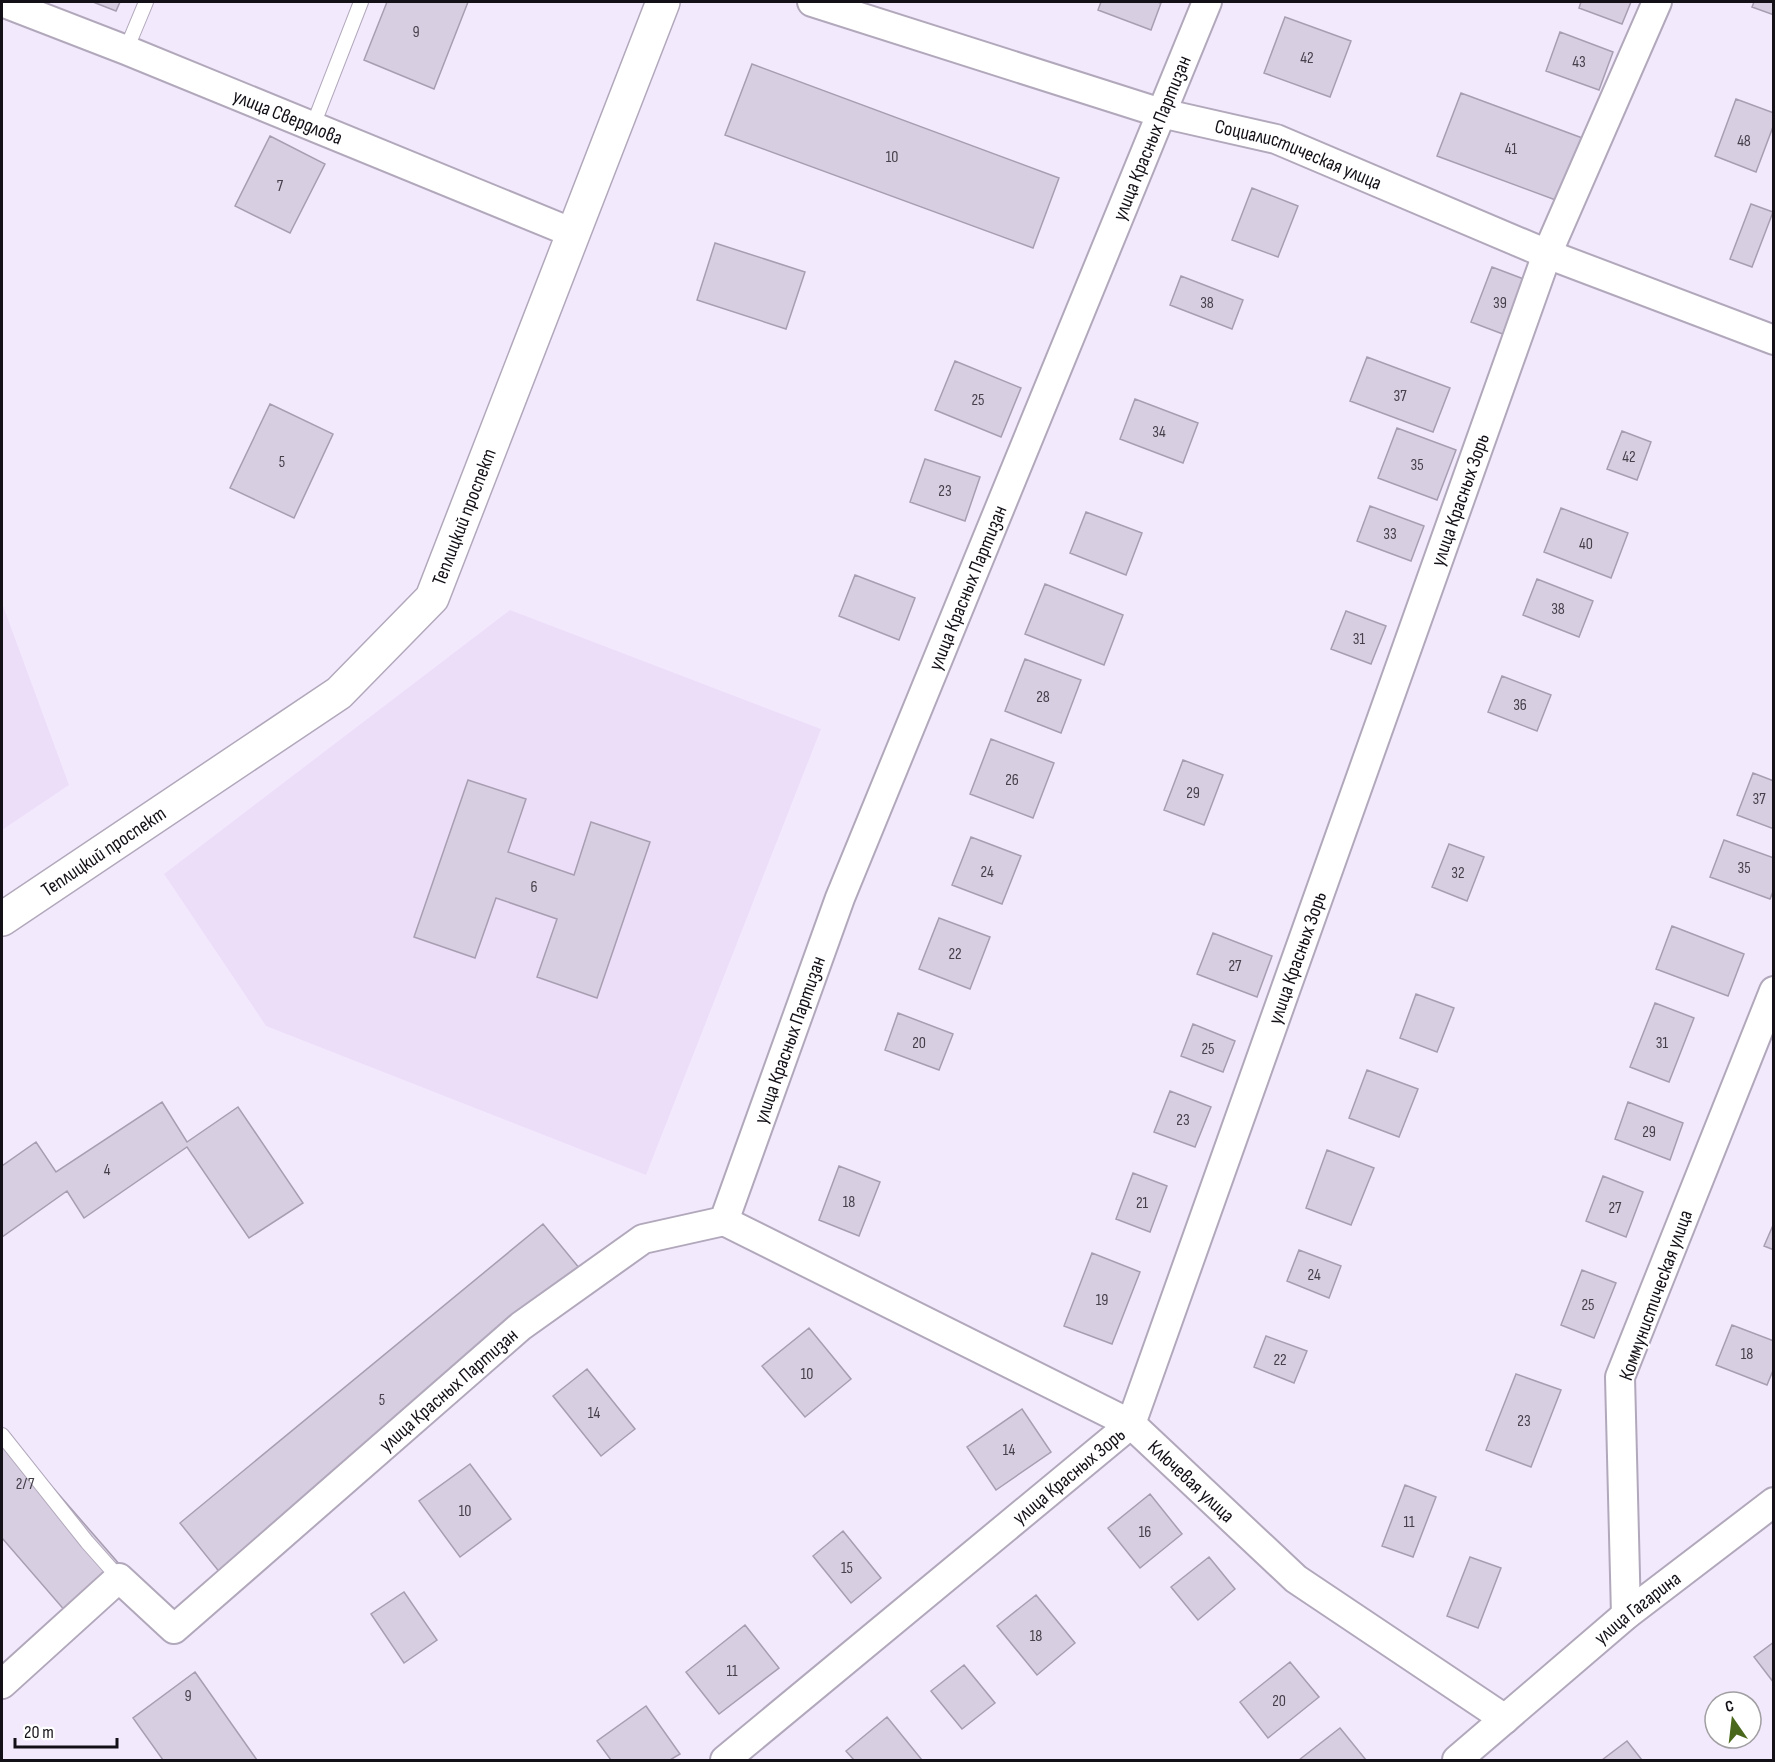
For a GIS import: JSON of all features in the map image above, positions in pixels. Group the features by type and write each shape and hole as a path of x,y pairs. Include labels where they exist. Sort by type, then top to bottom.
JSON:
{"main road":[{"name":"Теплицкий проспект","path":"2,920 339,693 432,598 663,2"}],"street":[{"name":"улица Свердлова","path":"2,2 126,50 573,233"},
{"name":"Социалистическая улица","path":"812,2 1161,112 1276,139 1547,254 1773,340"},
{"name":"улица Красных Партизан","path":"119,1578 174,1629 521,1326 643,1239 724,1221 840,898 1207,2"},
{"name":"улица Красных Зорь","path":"725,1761 1131,1424 1547,254 1657,2"},
{"name":"Коммунистическая улица","path":"1626,1615 1620,1377 1773,991"},
{"name":"Ключевая улица","path":"724,1221 1131,1424 1296,1579 1505,1719"},
{"name":"улица Гагарина","path":"1505,1719 1626,1615 1773,1503"},
{"path":"2,1684 119,1578"},
{"path":"1457,1761 1505,1719"}],"lane":[{"path":"126,50 146,2"},
{"path":"312,128 361,2"},
{"path":"2,1435 87,1542 119,1578"}],"shaded area":[{"path":"2,603 69,785 2,830"},
{"path":"510,610 821,729 646,1175 266,1026 164,874"}],"building":[{"path":"93,2 120,2 116,11"},
{"path":"387,2 468,2 434,89 364,60"},
{"path":"1101,2 1161,3 1151,30 1098,10"},
{"path":"1581,2 1631,2 1622,24 1579,8"},
{"path":"1754,2 1774,2 1774,15 1752,7"},
{"path":"1285,17 1351,41 1330,97 1264,73"},
{"path":"1560,32 1613,52 1599,90 1546,71"},
{"path":"752,64 1059,178 1033,248 725,135"},
{"path":"1461,93 1585,139 1561,202 1437,156"},
{"path":"1736,99 1774,113 1774,124 1756,172 1715,156"},
{"path":"270,136 325,164 290,233 235,206"},
{"path":"1252,188 1298,206 1278,257 1232,240"},
{"path":"1751,204 1773,212 1752,267 1730,259"},
{"path":"715,243 805,272 786,329 697,300"},
{"path":"1492,267 1529,281 1508,336 1471,322"},
{"path":"1181,276 1243,300 1232,329 1170,305"},
{"path":"1367,357 1450,388 1433,432 1350,401"},
{"path":"955,361 1021,388 1001,437 935,410"},
{"path":"1135,399 1198,423 1183,463 1120,439"},
{"path":"270,404 333,434 294,518 230,488"},
{"path":"1397,428 1456,450 1437,500 1378,478"},
{"path":"1622,431 1651,442 1637,480 1607,469"},
{"path":"925,459 980,477 965,521 910,502"},
{"path":"1370,506 1424,526 1411,561 1357,541"},
{"path":"1561,508 1628,533 1611,578 1544,552"},
{"path":"1086,512 1142,533 1126,575 1070,553"},
{"path":"855,575 915,598 899,640 839,616"},
{"path":"1537,579 1593,601 1579,637 1523,615"},
{"path":"1045,584 1123,615 1104,665 1025,634"},
{"path":"1346,611 1386,626 1371,664 1331,649"},
{"path":"1025,659 1081,680 1061,733 1005,711"},
{"path":"1502,676 1551,695 1537,731 1488,712"},
{"path":"991,739 1054,763 1033,818 970,794"},
{"path":"1183,760 1223,775 1204,825 1164,810"},
{"path":"1753,773 1774,781 1774,829 1737,815"},
{"path":"468,780 526,799 508,852 574,875 591,822 650,842 597,998 537,977 557,919 496,898 475,958 414,937"},
{"path":"971,837 1021,856 1002,904 952,885"},
{"path":"1724,840 1774,858 1774,889 1770,899 1710,877"},
{"path":"1449,844 1484,857 1467,901 1432,887"},
{"path":"939,918 990,937 970,989 919,969"},
{"path":"1672,926 1744,954 1728,996 1656,969"},
{"path":"1213,933 1272,956 1257,997 1197,974"},
{"path":"1416,994 1454,1008 1437,1052 1400,1038"},
{"path":"1655,1003 1694,1018 1669,1082 1630,1067"},
{"path":"898,1013 953,1034 939,1070 885,1050"},
{"path":"1193,1024 1235,1041 1223,1072 1181,1056"},
{"path":"1367,1070 1418,1089 1399,1137 1349,1118"},
{"path":"1170,1091 1211,1107 1195,1147 1154,1132"},
{"path":"162,1102 187,1142 238,1107 303,1203 249,1238 187,1147 84,1218 67,1191 2,1237 2,1166 36,1142 56,1172"},
{"path":"1628,1102 1683,1123 1670,1160 1615,1139"},
{"path":"1327,1150 1374,1168 1351,1225 1306,1208"},
{"path":"839,1166 880,1182 859,1236 819,1220"},
{"path":"1133,1173 1167,1186 1150,1232 1116,1219"},
{"path":"1603,1176 1643,1192 1626,1237 1586,1221"},
{"path":"1774,1223 1774,1250 1764,1246"},
{"path":"543,1224 585,1275 221,1574 180,1523"},
{"path":"1299,1250 1341,1266 1329,1298 1287,1281"},
{"path":"1092,1253 1140,1272 1112,1344 1064,1326"},
{"path":"1582,1270 1616,1283 1594,1338 1561,1325"},
{"path":"1732,1325 1774,1341 1774,1368 1767,1385 1716,1365"},
{"path":"809,1328 851,1379 805,1417 762,1366"},
{"path":"1266,1336 1307,1351 1294,1383 1254,1367"},
{"path":"587,1369 635,1429 601,1456 553,1396"},
{"path":"1516,1374 1561,1390 1531,1467 1486,1450"},
{"path":"1022,1409 1051,1452 996,1490 967,1447"},
{"path":"2,1429 127,1573 73,1620 2,1538"},
{"path":"470,1464 511,1519 460,1557 419,1501"},
{"path":"1405,1485 1436,1497 1413,1557 1382,1546"},
{"path":"1150,1494 1182,1534 1140,1568 1108,1528"},
{"path":"843,1531 881,1578 851,1603 813,1556"},
{"path":"1209,1557 1235,1589 1198,1620 1171,1587"},
{"path":"1470,1557 1501,1568 1478,1628 1447,1616"},
{"path":"404,1592 437,1640 404,1663 371,1614"},
{"path":"1036,1595 1075,1643 1037,1675 997,1626"},
{"path":"745,1625 779,1668 719,1714 686,1672"},
{"path":"1774,1642 1774,1683 1754,1657"},
{"path":"1290,1662 1319,1697 1268,1738 1240,1702"},
{"path":"964,1665 995,1703 962,1729 931,1691"},
{"path":"195,1672 257,1760 163,1760 133,1718"},
{"path":"646,1706 680,1754 670,1760 611,1760 597,1741"},
{"path":"887,1717 922,1760 854,1760 846,1751"},
{"path":"1340,1728 1366,1760 1299,1760"},
{"path":"1627,1741 1642,1760 1602,1760"}]}
